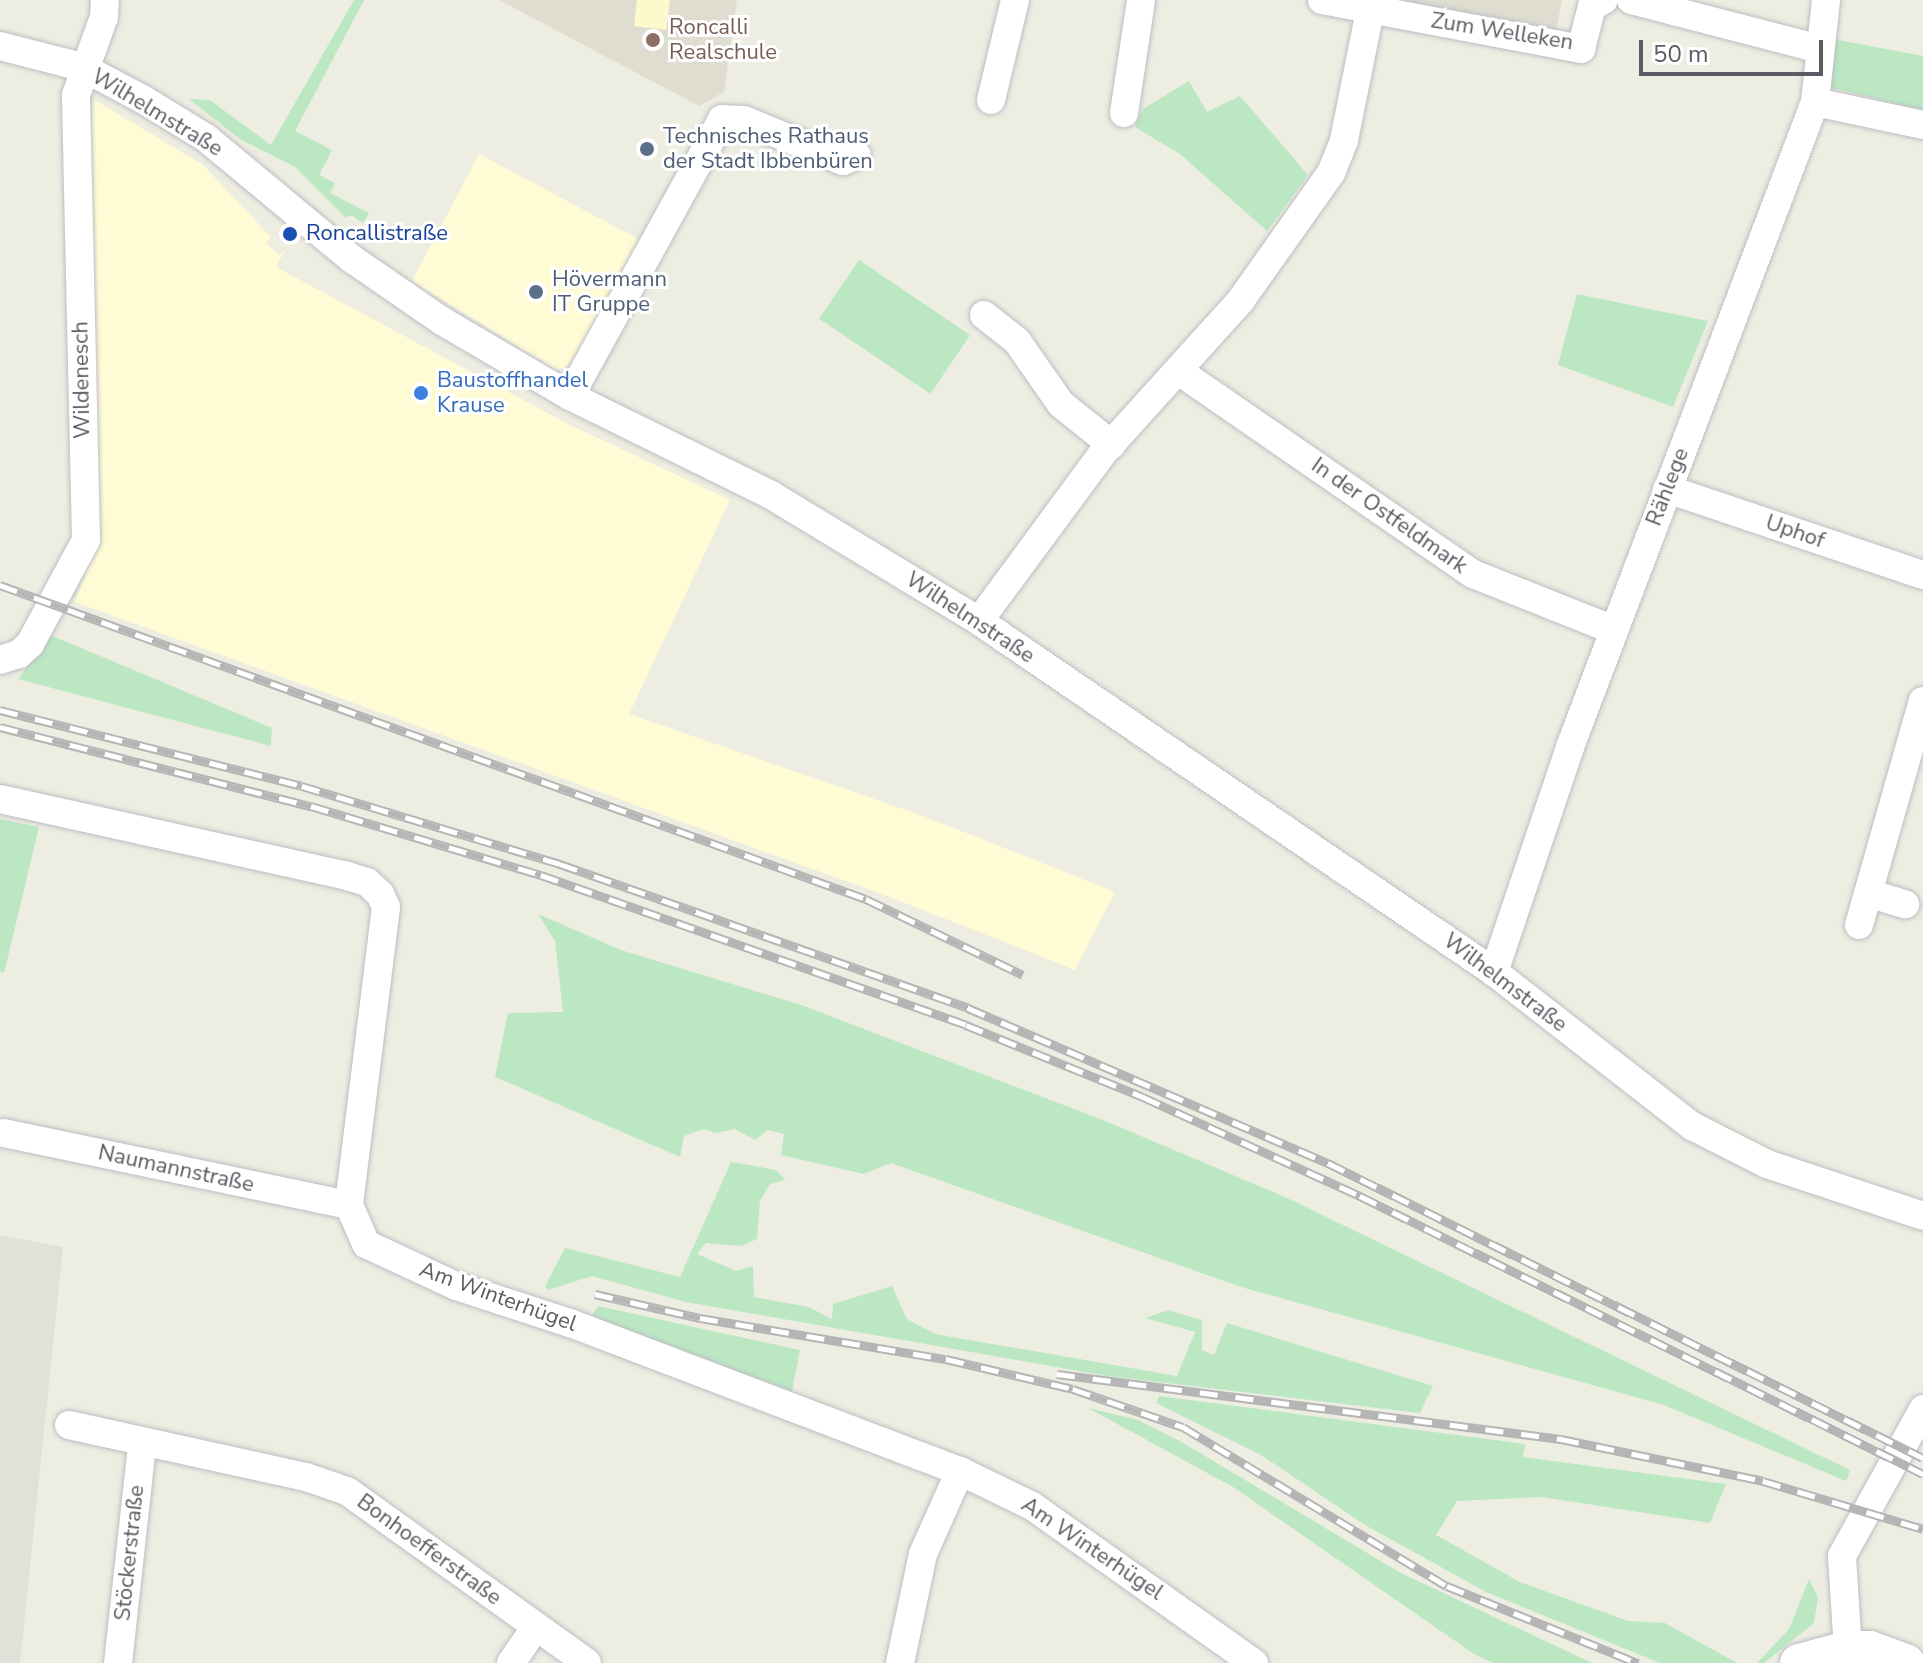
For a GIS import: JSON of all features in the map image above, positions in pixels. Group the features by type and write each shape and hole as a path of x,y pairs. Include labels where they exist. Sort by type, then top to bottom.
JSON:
{"street":[{"name":"Wildenesch","path":"0,660 30,644 86,540 76,95 82,67 104,17 105,0"},
{"path":"991,100 1015,0"},
{"path":"1124,113 1141,0"},
{"name":"Zum Welleken","path":"1322,0 1581,49 1598,3"},
{"path":"1631,0 1820,49"},
{"name":"Rählege","path":"1494,972 1614,630 1815,102 1826,0"},
{"path":"979,621 1112,445 1241,300 1331,173 1348,125 1370,11"},
{"name":"Wilhelmstraße","path":"0,46 82,67 206,138 352,259 442,321 570,396 771,495 979,621 1494,972 1692,1126 1767,1164 1923,1216"},
{"path":"1815,102 1923,125"},
{"path":"570,396 722,119 744,120 843,161 857,155"},
{"path":"984,315 1017,341 1061,404 1112,445"},
{"name":"In der Ostfeldmark","path":"1180,372 1473,574 1614,630"},
{"name":"Uphof","path":"1667,489 1923,575"},
{"path":"1859,925 1923,701"},
{"path":"0,799 344,875 367,882 380,894 386,907 349,1205"},
{"path":"1868,893 1905,904"},
{"name":"Naumannstraße","path":"4,1133 349,1205"},
{"name":"Am Winterhügel","path":"349,1205 366,1244 456,1286 570,1323 960,1471 1032,1506 1254,1663"},
{"path":"1848,1650 1842,1556 1923,1409"},
{"name":"Bonhoefferstraße","path":"69,1425 142,1444 306,1477 347,1491 461,1569 535,1628 587,1663"},
{"name":"Stöckerstraße","path":"118,1663 142,1444"},
{"path":"900,1663 923,1554 960,1471"},
{"path":"511,1663 535,1628"},
{"path":"1799,1663 1848,1650 1870,1650 1906,1663"}],"shaded area":[{"name":"Roncalli Realschule","path":"499,0 737,0 724,92 699,106"},
{"path":"1382,0 1562,0 1556,30"},
{"path":"95,100 203,165 271,237 266,243 280,255 286,248 276,267 568,424 730,500 629,714 926,817 1115,892 1075,970 890,897 75,602 93,553 82,160"},
{"path":"479,154 642,241 574,360 565,367 556,370 412,281"},
{"path":"0,1235 63,1247 20,1663 0,1663"}],"green space":[{"path":"354,0 364,0 295,131 332,150 319,175 335,183 330,193 369,213 363,223 351,215 346,218 295,167 240,139 189,99 210,100 271,145"},
{"path":"1833,39 1923,56 1923,110 1831,88"},
{"path":"1189,81 1207,112 1240,96 1308,175 1267,231 1180,154 1135,127 1143,109"},
{"path":"859,260 970,335 930,394 819,319"},
{"path":"1577,294 1708,321 1673,407 1558,365"},
{"path":"50,635 272,728 271,746 18,679"},
{"path":"0,819 39,827 4,973 0,972"},
{"path":"538,914 621,950 801,1005 1103,1120 1285,1197 1850,1470 1846,1481 1664,1405 1241,1287 891,1163 864,1174 781,1155 784,1134 768,1130 755,1140 735,1129 715,1133 704,1129 684,1136 680,1157 495,1077 508,1013 563,1012 555,941"},
{"path":"731,1162 776,1170 785,1180 770,1184 760,1201 757,1239 741,1246 706,1243 697,1254 736,1271 753,1266 754,1297 809,1307 832,1319 833,1304 892,1286 907,1319 935,1334 1177,1376 1195,1332 1145,1318 1168,1310 1202,1320 1202,1350 1214,1355 1227,1323 1433,1386 1420,1413 1107,1376 686,1302 592,1276 548,1290 545,1286 565,1248 680,1277"},
{"path":"598,1306 800,1350 792,1391 589,1321"},
{"path":"1159,1396 1525,1444 1523,1457 1726,1484 1710,1523 1542,1497 1457,1501 1436,1535 1520,1582 1628,1621 1665,1623 1737,1663 1660,1663 1486,1592 1365,1525 1261,1455 1156,1403"},
{"path":"1088,1408 1138,1420 1180,1441 1399,1572 1592,1663 1493,1663 1474,1654 1233,1487"},
{"path":"1809,1579 1818,1597 1814,1623 1764,1663 1757,1663 1789,1629"}],"sand":[{"path":"637,0 670,0 666,30 634,26"}],"railway":[{"path":"0,585 866,899 1023,975"},
{"path":"0,710 302,786 560,864 968,1008 1328,1163 1923,1458"},
{"path":"0,727 311,806 541,875 966,1025 1143,1097 1360,1196 1923,1474"},
{"path":"595,1294 700,1318 946,1359 1073,1389 1183,1427 1447,1586 1638,1663"},
{"path":"1057,1374 1561,1439 1763,1481 1923,1529"}],"place":[{"name":"Roncalli Realschule","path":"653,40"},
{"name":"Technisches Rathaus der Stadt Ibbenbüren","path":"647,149"},
{"name":"Roncallistraße","path":"290,234"},
{"name":"Hövermann IT Gruppe","path":"536,292"},
{"name":"Baustoffhandel Krause","path":"421,393"}]}
